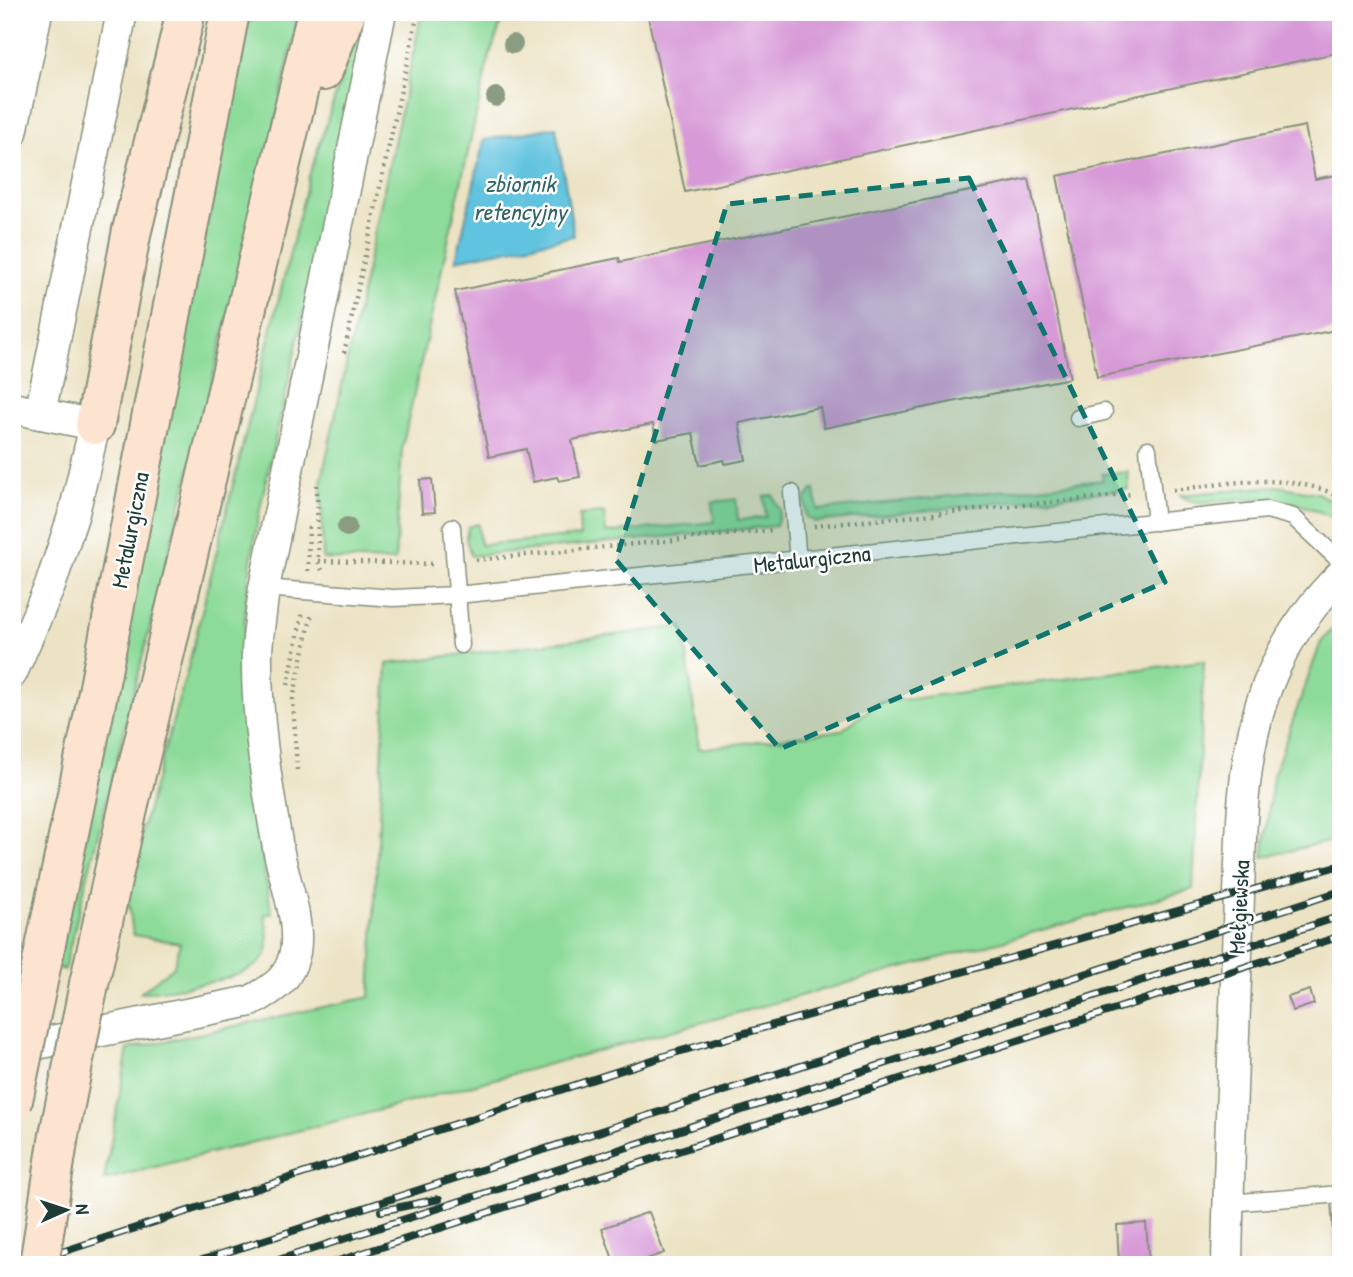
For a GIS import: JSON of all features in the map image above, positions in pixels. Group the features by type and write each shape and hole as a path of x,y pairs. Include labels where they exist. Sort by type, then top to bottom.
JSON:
{"main road":[{"path":"95,425 132,230 186,12"},
{"name":"Metalurgiczna","path":"12,1105 92,726 230,12"},
{"path":"39,1265 58,1135 89,984 135,777 317,12"},
{"path":"276,187 346,12"}],"street":[{"path":"12,133 37,12"},
{"path":"12,673 50,586 74,513 95,425 26,411 122,12"},
{"path":"12,1049 251,1001 272,989 288,975 295,951 295,925 277,845 260,727 257,650 264,588 381,12"},
{"name":"Mełgiewska","path":"1227,1265 1239,893 1249,755 1260,706 1277,661 1303,616 1341,575"}],"lane":[{"path":"1078,418 1104,412"},
{"path":"1148,449 1156,522"},
{"path":"792,493 798,561"},
{"name":"Metalurgiczna","path":"264,588 393,598 457,595 1267,510 1280,513 1307,527 1341,562"},
{"path":"452,527 461,645"},
{"path":"1228,1203 1341,1194"}],"path":[{"path":"318,561 394,565 455,562 1278,480 1318,487 1341,497"},
{"path":"291,778 286,696 306,593 309,520"}],"highlighted area":[{"path":"969,178 1165,582 780,749 616,560 727,204"}],"green space":[{"path":"250,12 299,12 267,161 64,970 57,967"},
{"path":"363,12 367,12 349,103 261,504 246,602 244,705 255,810 272,914 265,914 268,947 264,957 255,966 242,973 207,983 140,993 174,966 180,943 133,935 129,904 121,903 189,664 309,176"},
{"path":"422,12 505,12 489,57 402,448 395,561 323,559 321,482"},
{"path":"1128,472 1129,489 815,522 806,517 805,500 812,490 815,490 818,510 1103,480 1102,474"},
{"path":"1277,486 1317,493 1341,505 1341,521 1311,509 1275,500 1203,502 1191,501 1180,495"},
{"path":"773,495 780,511 776,526 471,556 466,539 468,527 478,524 480,545 580,536 579,515 604,513 606,533 714,522 712,502 736,499 738,520 766,517 764,496"},
{"path":"1341,620 1341,839 1263,857 1273,776 1321,642"},
{"path":"683,626 699,749 842,730 878,703 1204,661 1193,889 388,1108 104,1180 128,1049 370,997 387,664"}],"water":[{"name":"zbiornik retencyjny","path":"556,127 574,236 456,260 484,140"}],"building":[{"path":"647,12 1341,12 1341,52 685,192"},
{"path":"1305,126 1315,179 1341,174 1341,329 1097,377 1057,176"},
{"path":"1029,179 1070,378 824,428 820,407 739,423 746,460 725,464 724,460 700,465 693,433 656,440 653,424 572,440 580,477 559,481 557,477 533,482 526,449 489,457 455,291 619,258 620,262"},
{"path":"432,479 435,512 422,513 420,480"},
{"path":"1310,990 1314,1004 1293,1011 1288,997"},
{"path":"1331,1198 1341,1198 1341,1265 1335,1265"},
{"path":"649,1212 664,1253 630,1265 615,1265 602,1228"},
{"path":"1146,1223 1149,1265 1119,1265 1117,1225"}],"railway":[{"path":"22,1265 674,1053 1341,865"},
{"path":"243,1247 1341,891"},
{"path":"263,1265 1341,916"},
{"path":"326,1265 1341,936"},
{"path":"381,1211 439,1199"},
{"path":"187,1265 252,1244"}]}
